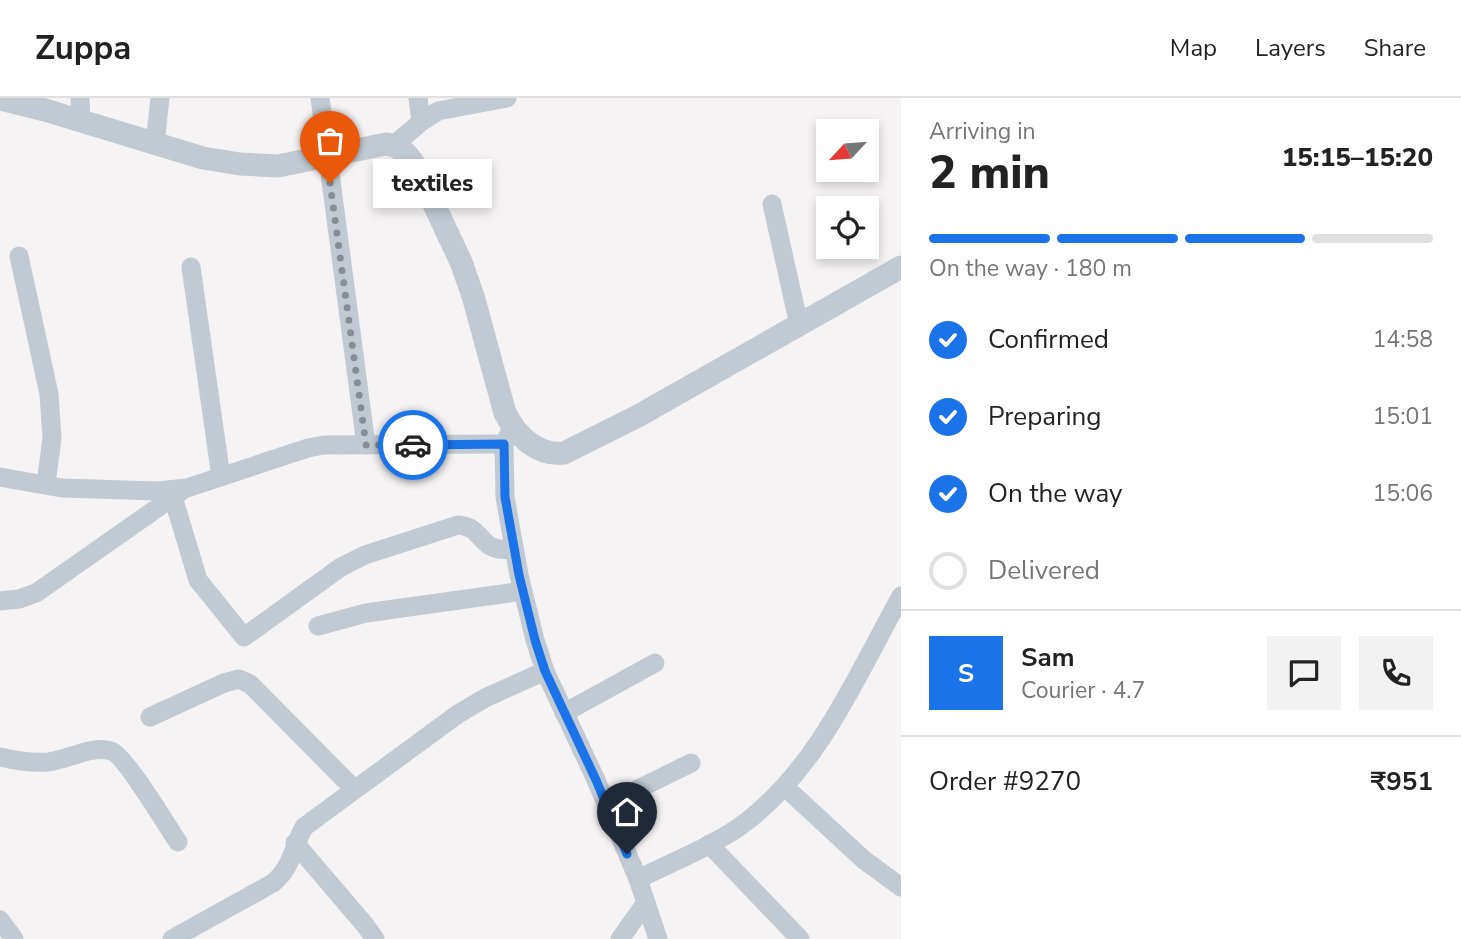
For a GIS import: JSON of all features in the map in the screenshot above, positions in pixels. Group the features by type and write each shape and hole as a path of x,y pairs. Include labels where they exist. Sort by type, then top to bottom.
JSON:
{"street":[{"path":"0,98 81,109 155,144 203,158 278,166 387,144 394,145 410,156 461,262 473,296 500,398 508,436 505,497 523,591 545,671 638,879 658,939"},
{"path":"155,144 160,98"},
{"path":"320,98 366,445"},
{"path":"418,98 421,122"},
{"path":"394,145 438,111 507,98"},
{"path":"772,204 799,325"},
{"path":"19,256 49,394 52,438 46,484"},
{"path":"191,267 221,477"},
{"path":"0,601 19,599 36,593 180,492 308,448 508,436 551,454 564,453 638,416 901,267"},
{"path":"0,477 62,488 180,492"},
{"path":"180,492 198,580 244,637 341,566 365,555 458,526 469,526 478,533 483,543 493,549 514,549"},
{"path":"318,626 366,613 523,591"},
{"path":"638,879 743,824 785,787 832,724 901,596"},
{"path":"564,713 655,663"},
{"path":"172,939 274,883 285,873 292,859 295,843 304,827 458,714 485,698 545,671"},
{"path":"150,717 224,683 239,679 250,684 354,789"},
{"path":"0,757 19,762 49,762 94,750 111,750 124,761 178,842"},
{"path":"606,805 691,763"},
{"path":"785,787 864,860 901,887"},
{"path":"295,843 375,939"},
{"path":"709,844 800,939"},
{"path":"620,939 645,904"},
{"path":"0,920 14,939"}],"way so far":[{"path":"330,183 366,445 413,445"}],"place":[{"name":"textiles","path":"330,183"}],"route":[{"path":"413,445 504,444 505,497 519,575 535,640 545,671 627,854"}]}
